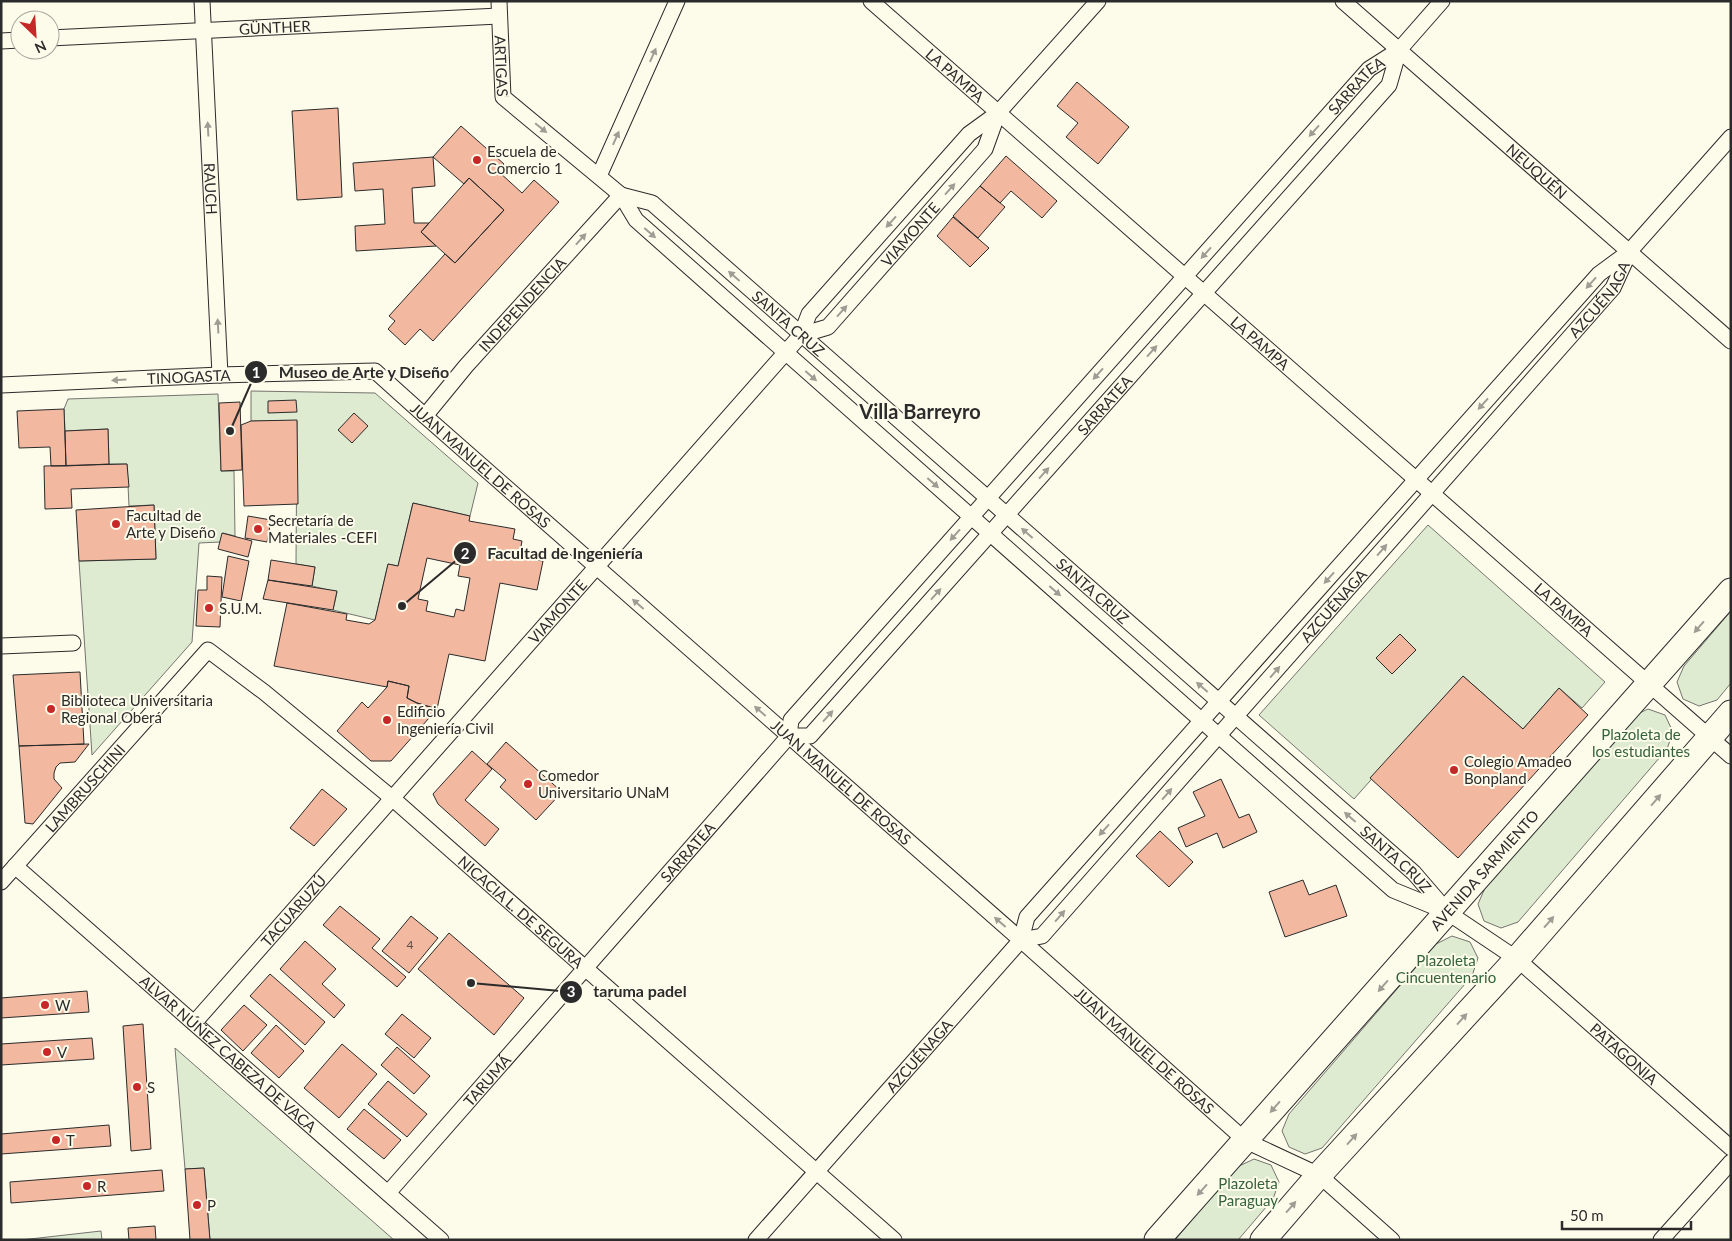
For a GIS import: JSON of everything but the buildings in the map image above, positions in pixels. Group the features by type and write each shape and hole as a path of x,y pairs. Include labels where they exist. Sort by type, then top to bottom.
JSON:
{"main road":[{"name":"AVENIDA SARMIENTO","path":"1157,1240 1731,591"},
{"path":"1263,1240 1517,959 1731,713"}],"street":[{"name":"RAUCH","path":"202,1 220,375"},
{"path":"599,176 677,1"},
{"name":"LA PAMPA","path":"871,1 1731,756"},
{"name":"VIAMONTE","path":"392,798 802,334 809,314 969,134 998,113 1098,1"},
{"name":"NEUQUÉN","path":"1343,1 1731,341"},
{"name":"SARRATEA","path":"585,967 789,736 791,720 971,517 1369,69 1399,50 1442,1"},
{"name":"GÜNTHER","path":"60,38 203,31 499,9"},
{"name":"ARTIGAS","path":"499,9 503,97 599,176"},
{"name":"SARRATEA","path":"789,736 810,736 1204,294 1389,85 1399,50"},
{"name":"VIAMONTE","path":"802,334 828,326 887,260 985,149 998,113"},
{"name":"AZCUÉNAGA","path":"756,1240 1021,940 1027,917 1599,274 1629,252 1731,137"},
{"name":"SANTA CRUZ","path":"599,176 621,195 636,220 1394,890 1447,912"},
{"name":"SANTA CRUZ","path":"621,195 652,203 1414,873 1447,912"},
{"name":"INDEPENDENCIA","path":"425,416 466,366 621,195"},
{"name":"AZCUÉNAGA","path":"1021,940 1042,936 1612,288 1629,252"},
{"name":"TINOGASTA","path":"1,385 220,375 375,371"},
{"name":"JUAN MANUEL DE ROSAS","path":"375,371 1246,1140 1320,1175 1392,1240"},
{"path":"1,646 73,643"},
{"name":"NICACIA L. DE SEGURA","path":"208,650 264,692 392,798 894,1240"},
{"name":"LAMBRUSCHINI","path":"1,882 208,650"},
{"name":"TACUARUZÚ","path":"194,1023 392,798"},
{"name":"ALVAR NÚÑEZ CABEZA DE VACA","path":"15,866 441,1240"},
{"name":"PATAGONIA","path":"1447,912 1517,959 1731,1148"},
{"name":"TARUMÁ","path":"388,1193 585,967"},
{"path":"1661,1240 1731,1162"}],"green space":[{"path":"251,391 375,393 478,483 470,516 413,503 398,566 388,564 375,620 333,610 337,592 312,586 315,567 296,564 297,421 251,421"},
{"path":"218,394 221,471 234,471 235,536 223,533 220,542 199,543 192,642 92,755 79,561 156,559 154,505 129,506 127,464 109,464 108,429 65,431 64,409 68,399"},
{"path":"1428,525 1605,682 1582,708 1559,688 1523,729 1463,676 1354,799 1259,715"},
{"path":"1731,611 1731,683 1717,700 1699,706 1683,699 1677,682 1684,666"},
{"name":"Plazoleta de los estudiantes","path":"1648,709 1665,715 1673,732 1667,749 1518,922 1501,928 1484,921 1478,904 1485,888 1631,717"},
{"name":"Plazoleta Cincuentenario","path":"1452,936 1470,942 1478,958 1472,976 1322,1148 1305,1154 1289,1147 1282,1131 1289,1114 1436,944"},
{"path":"175,1048 394,1240 210,1240 204,1168 185,1169"},
{"name":"Plazoleta Paraguay","path":"1254,1159 1271,1165 1279,1182 1273,1199 1238,1240 1175,1240 1237,1167"},
{"path":"101,1231 102,1240 21,1240"}],"place":[{"name":"Escuela de Comercio 1","path":"477,160"},
{"name":"Museo de Arte y Diseño","path":"230,431"},
{"name":"Facultad de Arte y Diseño","path":"116,524"},
{"name":"Secretaría de Materiales -CEFI","path":"258,529"},
{"name":"Facultad de Ingeniería","path":"402,606"},
{"name":"S.U.M.","path":"209,608"},
{"name":"Biblioteca Universitaria Regional Oberá","path":"51,709"},
{"name":"Edificio Ingeniería Civil","path":"387,720"},
{"name":"Colegio Amadeo Bonpland","path":"1454,770"},
{"name":"Comedor Universitario UNaM","path":"528,784"},
{"name":"taruma padel","path":"471,983"},
{"name":"W","path":"45,1005"},
{"name":"V","path":"47,1052"},
{"name":"S","path":"137,1087"},
{"name":"T","path":"56,1140"},
{"name":"R","path":"87,1186"},
{"name":"P","path":"197,1205"}],"district":[{"name":"Villa Barreyro","path":"920,411"}]}
